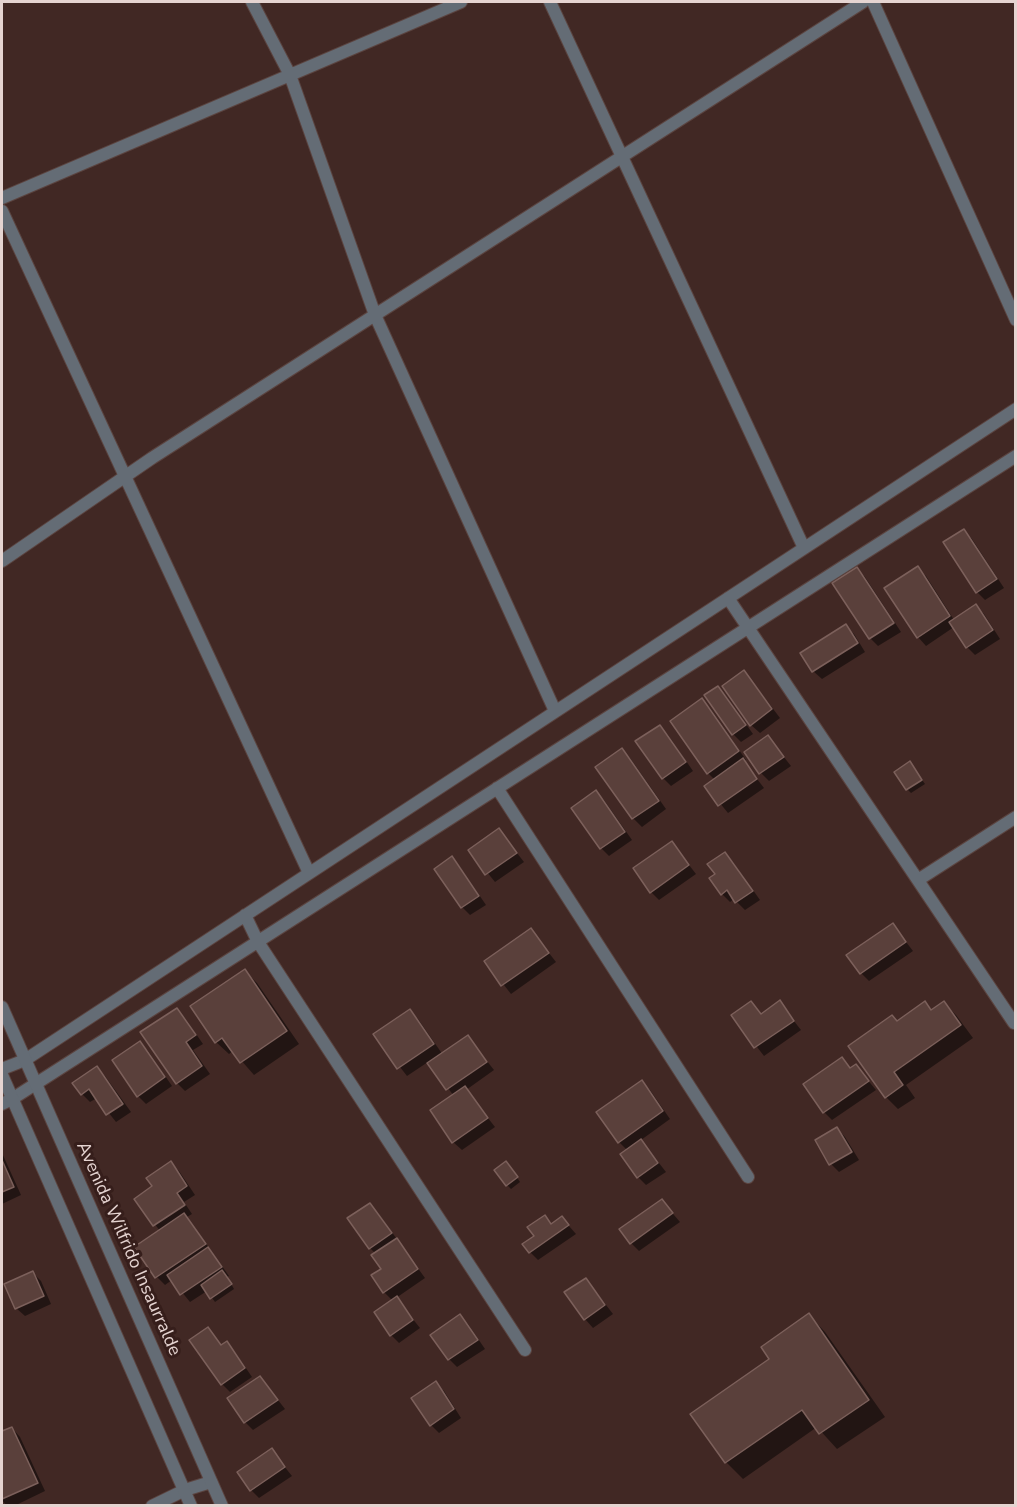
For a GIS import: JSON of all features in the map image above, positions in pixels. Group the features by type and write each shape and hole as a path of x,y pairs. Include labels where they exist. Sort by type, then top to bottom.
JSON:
{"street":[{"path":"252,2 290,75 375,315 555,711"},
{"path":"2,198 461,2"},
{"path":"550,2 804,548"},
{"path":"2,561 125,477 863,2"},
{"path":"873,2 1016,320"},
{"path":"2,211 309,873"},
{"path":"2,1069 25,1060 1016,409"},
{"path":"7,1102 1016,456"},
{"path":"728,598 1014,1023"},
{"path":"497,788 748,1177"},
{"path":"918,880 1016,818"},
{"path":"245,915 258,942 525,1350"},
{"name":"Avenida Wilfrido Insaurralde","path":"2,1007 222,1506"},
{"path":"2,1075 7,1102 191,1506"},
{"path":"152,1506 185,1490 211,1482"}],"building":[{"path":"964,529 997,579 976,593 943,542"},
{"path":"918,566 950,616 917,638 884,588"},
{"path":"857,567 894,623 869,639 832,583"},
{"path":"976,604 993,630 966,648 949,622"},
{"path":"846,624 858,643 812,672 800,653"},
{"path":"744,670 772,709 750,726 722,686"},
{"path":"718,686 746,725 732,735 704,695"},
{"path":"702,698 739,751 707,774 670,721"},
{"path":"660,725 686,762 662,779 635,741"},
{"path":"768,735 784,757 759,774 744,752"},
{"path":"622,748 659,801 632,819 595,767"},
{"path":"743,758 757,779 718,806 704,786"},
{"path":"910,761 922,780 906,790 894,772"},
{"path":"596,790 625,832 600,849 571,808"},
{"path":"499,828 517,853 485,875 468,850"},
{"path":"672,841 689,865 650,893 633,868"},
{"path":"725,852 753,891 735,903 727,890 721,895 709,878 715,874 707,864"},
{"path":"452,856 479,896 461,908 434,869"},
{"path":"893,923 906,942 860,974 846,955"},
{"path":"531,928 549,953 501,986 484,961"},
{"path":"245,969 287,1031 240,1063 222,1038 215,1043 190,1006"},
{"path":"780,1000 794,1021 754,1048 731,1015 751,1001 761,1014"},
{"path":"925,1001 931,1010 944,1001 961,1025 894,1072 903,1085 885,1098 848,1046 892,1015 897,1021"},
{"path":"177,1008 196,1035 186,1042 202,1066 176,1084 140,1032"},
{"path":"410,1009 434,1044 397,1069 373,1034"},
{"path":"468,1035 487,1062 446,1090 427,1063"},
{"path":"140,1041 165,1077 137,1097 112,1060"},
{"path":"842,1057 850,1068 856,1064 869,1081 823,1113 803,1084"},
{"path":"97,1066 123,1104 106,1115 89,1089 81,1095 72,1083"},
{"path":"642,1080 663,1111 618,1143 596,1112"},
{"path":"465,1086 488,1118 452,1143 430,1110"},
{"path":"837,1127 852,1152 829,1165 815,1140"},
{"path":"641,1139 658,1163 637,1178 620,1154"},
{"path":"2,1160 14,1187 2,1192"},
{"path":"171,1161 187,1186 177,1193 185,1205 153,1226 134,1199 152,1186 146,1178"},
{"path":"506,1161 518,1177 506,1186 494,1170"},
{"path":"662,1199 673,1213 630,1244 619,1229"},
{"path":"370,1203 392,1233 369,1249 347,1218"},
{"path":"184,1213 206,1244 155,1278 134,1247"},
{"path":"545,1215 551,1224 562,1216 569,1225 529,1253 522,1244 534,1236 527,1227"},
{"path":"397,1238 418,1269 383,1293 371,1275 381,1269 371,1255"},
{"path":"208,1247 222,1267 180,1295 167,1275"},
{"path":"222,1270 232,1284 210,1299 201,1285"},
{"path":"33,1271 44,1296 15,1309 4,1284"},
{"path":"586,1278 605,1305 584,1320 564,1292"},
{"path":"397,1296 413,1320 390,1336 374,1312"},
{"path":"809,1313 869,1400 819,1434 802,1410 725,1463 690,1414 769,1359 761,1347"},
{"path":"460,1314 478,1340 448,1360 430,1335"},
{"path":"208,1327 221,1345 227,1341 245,1368 221,1385 189,1340"},
{"path":"260,1376 278,1400 244,1423 227,1398"},
{"path":"436,1381 454,1409 430,1426 411,1398"},
{"path":"12,1427 38,1483 2,1499 2,1431"},
{"path":"272,1448 285,1467 250,1491 237,1472"}]}
